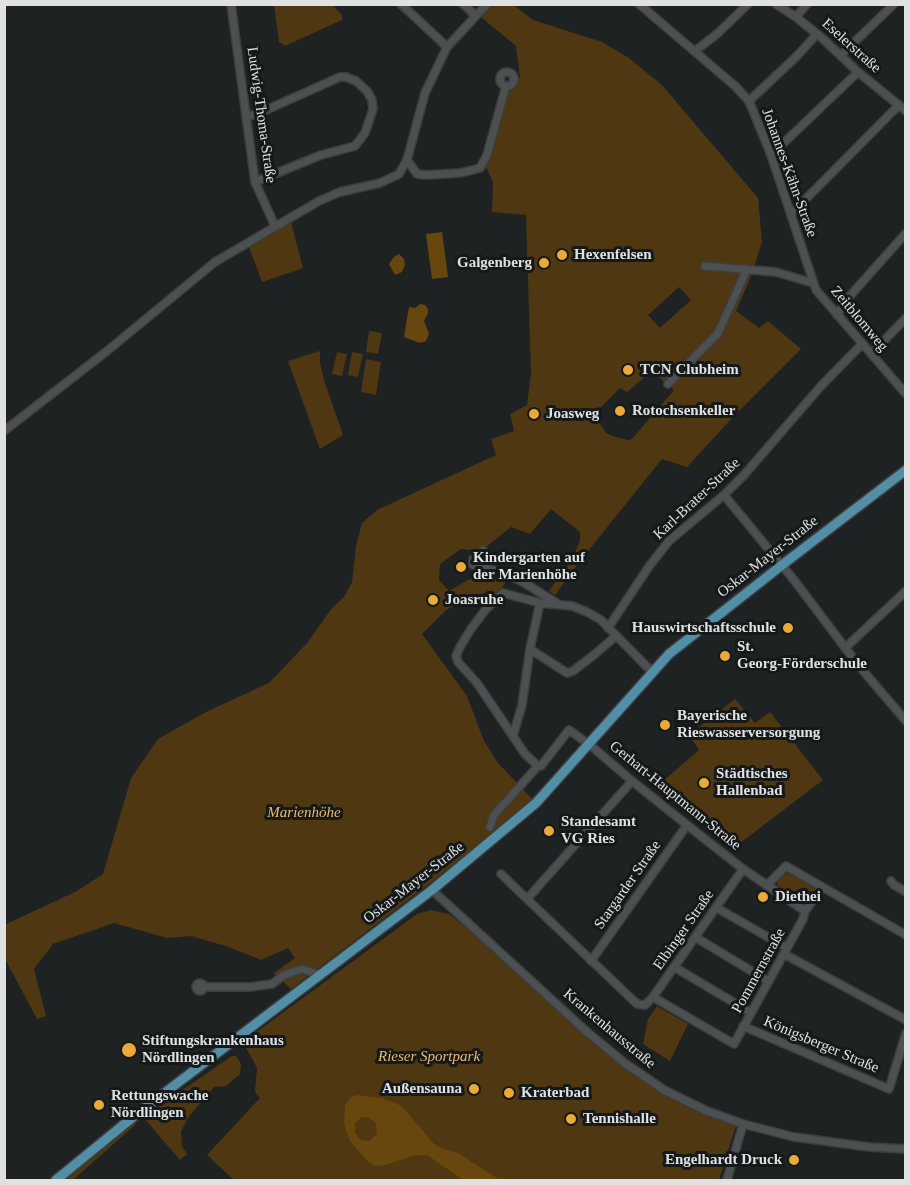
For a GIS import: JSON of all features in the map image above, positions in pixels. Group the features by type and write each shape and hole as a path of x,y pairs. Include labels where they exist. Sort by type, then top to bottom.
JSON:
{"main road":[{"name":"Oskar-Mayer-Straße","path":"56,1180 111,1135 432,890 536,803 669,654 906,470"}],"street":[{"name":"Ludwig-Thoma-Straße","path":"231,4 255,182 275,226"},
{"path":"401,4 447,47"},
{"path":"463,4 476,16"},
{"path":"4,431 107,351 204,270 309,206 340,192 399,174 406,160 425,93 447,47 487,4"},
{"name":"Johannes-Kähn-Straße","path":"639,4 696,51 749,101 771,154 814,286"},
{"path":"696,51 748,4"},
{"name":"Eselerstraße","path":"776,4 817,34 858,72 906,111"},
{"path":"796,17 807,4"},
{"path":"841,55 894,4"},
{"path":"749,101 817,34"},
{"path":"771,154 858,72"},
{"path":"246,116 255,115 346,76 367,91 372,100 373,109 365,133 355,146 321,155 255,182"},
{"path":"406,160 417,174 426,175 460,173 480,168 488,154 506,86"},
{"path":"791,214 898,106"},
{"path":"837,315 864,280 906,233"},
{"path":"668,384 718,333 747,269 705,266"},
{"name":"Zeitblomweg","path":"747,269 776,272 814,286 906,394"},
{"path":"871,354 906,318"},
{"name":"Karl-Brater-Straße","path":"608,628 669,541 724,495 821,386 862,344"},
{"path":"724,495 782,565 845,648 906,720"},
{"path":"483,550 473,559 472,565 501,572 523,582 560,605"},
{"path":"845,648 906,591"},
{"path":"490,827 494,815 538,766 525,754 477,683 458,662 456,656 460,646 486,609 503,593 540,603 573,606 587,612 608,628 652,672"},
{"path":"513,736 522,705 530,649 540,603"},
{"path":"530,649 567,673 596,654 616,636"},
{"name":"Gerhart-Hauptmann-Straße","path":"538,766 541,766 569,730 743,869 805,911"},
{"path":"527,899 559,860 580,840 632,781"},
{"name":"Stargarder Straße","path":"591,961 687,825"},
{"path":"767,885 786,866 906,935"},
{"name":"Elbinger Straße","path":"591,961 638,1004 645,1005 653,998 743,869"},
{"path":"501,874 591,961"},
{"path":"891,881 906,892"},
{"name":"Pommernstraße","path":"653,998 734,1044 803,919 805,911 824,888"},
{"name":"Krankenhausstraße","path":"432,890 587,1032 626,1064 672,1094 707,1112 794,1137 869,1147 906,1149"},
{"path":"717,908 785,951 906,1020"},
{"path":"694,937 768,981"},
{"path":"674,967 750,1012"},
{"path":"204,987 250,987 272,984 285,975 302,969 321,975"},
{"name":"Königsberger Straße","path":"743,1026 889,1089 906,1033"},
{"path":"727,1180 743,1124"}],"green space":[{"path":"274,5 333,5 342,15 342,20 285,46 279,42"},
{"name":"Marienhöhe","path":"493,5 514,5 533,20 602,42 629,58 662,85 758,198 762,242 752,274 736,311 759,328 768,321 801,349 687,467 662,459 555,595 549,591 573,558 580,540 580,532 551,509 530,534 511,527 481,551 461,549 440,564 439,580 449,591 484,571 506,581 498,596 485,593 466,598 445,611 422,634 467,696 484,741 498,763 533,800 434,880 291,989 274,973 295,958 288,948 261,960 229,947 191,936 167,938 114,923 53,944 34,969 46,1016 37,1019 5,959 4,925 77,891 103,874 131,778 158,739 206,712 269,683 307,643 332,608 344,597 352,582 356,546 362,523 377,510 496,455 491,439 514,431 510,414 527,405 531,373 526,215 492,212 493,182 486,167 507,95 520,77 516,46 481,17","holes":["679,287 691,300 660,328 648,315","652,371 674,390 632,439 615,437 606,433 594,414 620,388 627,392"]},
{"path":"291,222 303,268 262,282 249,247"},
{"path":"369,331 382,333 378,354 366,352"},
{"path":"320,351 324,380 343,435 320,449 288,361"},
{"path":"337,352 347,354 342,376 332,374"},
{"path":"352,352 363,354 358,377 348,375"},
{"path":"366,359 381,362 376,395 361,392"},
{"path":"735,699 755,723 770,712 823,780 740,843 663,781 699,750 689,735"},
{"path":"787,873 792,873 816,889 804,903 777,885 778,879"},
{"name":"Rieser Sportpark","path":"431,910 449,914 664,1090 737,1122 719,1180 234,1180 207,1155 260,1098 255,1092 257,1068 243,1042 417,914"},
{"path":"657,1006 688,1024 670,1061 643,1044 648,1019"},
{"path":"232,1056 236,1056 241,1064 240,1074 226,1086 214,1087 187,1119 181,1132 182,1146 187,1154 180,1160 143,1117"},
{"path":"138,1119 135,1125 73,1180 66,1179 66,1176"}],"shaded area":[{"path":"442,232 448,277 432,279 426,234"},
{"path":"399,254 404,259 405,265 402,272 395,275 389,264"},
{"path":"420,304 425,305 428,309 424,321 429,334 426,341 420,343 404,337 409,307 415,308"},
{"path":"357,1095 382,1098 402,1106 434,1144 458,1153 500,1180 463,1180 427,1155 412,1156 386,1165 376,1166 368,1162 350,1141 344,1124 345,1105 351,1097","holes":["362,1117 368,1117 376,1123 377,1134 369,1141 361,1140 355,1133 355,1123"]}],"place":[{"name":"Hexenfelsen","path":"562,255"},
{"name":"Galgenberg","path":"544,263"},
{"name":"TCN Clubheim","path":"628,370"},
{"name":"Rotochsenkeller","path":"620,411"},
{"name":"Joasweg","path":"534,414"},
{"name":"Kindergarten auf der Marienhöhe","path":"461,567"},
{"name":"Joasruhe","path":"433,600"},
{"name":"Hauswirtschaftsschule","path":"788,628"},
{"name":"St. Georg-Förderschule","path":"725,656"},
{"name":"Bayerische Rieswasserversorgung","path":"665,725"},
{"name":"Städtisches Hallenbad","path":"704,783"},
{"name":"Standesamt VG Ries","path":"549,831"},
{"name":"Diethei","path":"763,897"},
{"name":"Stiftungskrankenhaus Nördlingen","path":"129,1050"},
{"name":"Außensauna","path":"474,1089"},
{"name":"Kraterbad","path":"509,1093"},
{"name":"Rettungswache Nördlingen","path":"99,1105"},
{"name":"Tennishalle","path":"571,1119"},
{"name":"Engelhardt Druck","path":"794,1160"}]}
